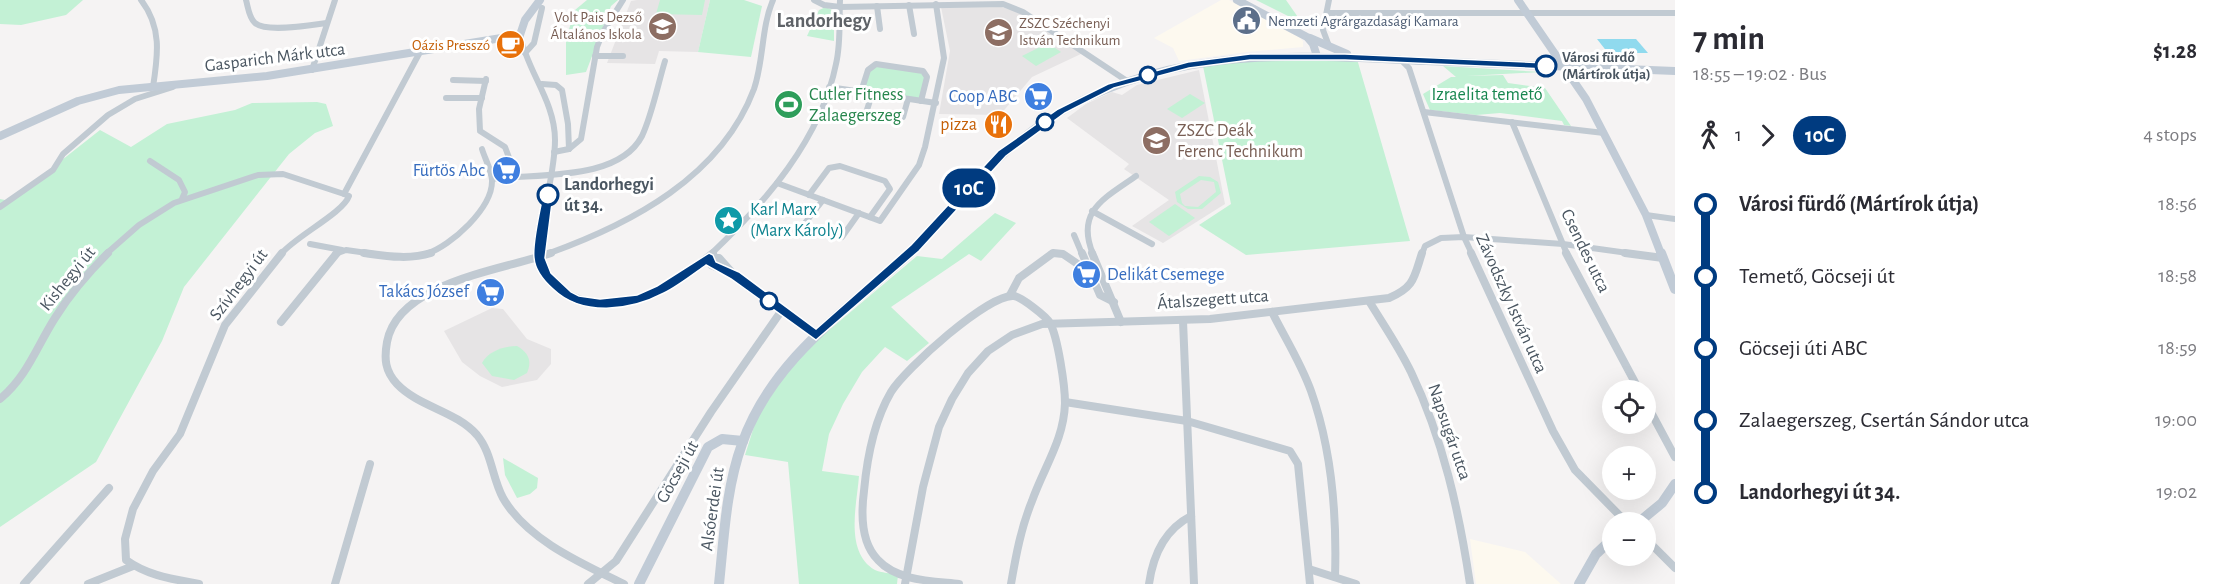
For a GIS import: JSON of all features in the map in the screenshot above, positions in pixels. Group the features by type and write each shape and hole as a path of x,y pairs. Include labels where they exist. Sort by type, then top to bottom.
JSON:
{"main road":[{"path":"1237,0 1331,49 1358,57"},
{"path":"1518,0 1566,67 1604,133 1646,215 1675,289"},
{"path":"520,35 525,20 541,6"},
{"name":"Gasparich Márk utca","path":"0,136 89,97 119,90 312,70 520,35"},
{"path":"1306,37 1313,44 1317,56"},
{"path":"742,441 757,407 794,356 915,248 1002,153 1061,111 1093,94 1127,81 1181,66 1220,60 1317,56 1675,71"},
{"name":"Göcseji út","path":"639,584 708,447 722,439 742,441"},
{"name":"Alsóerdei út","path":"719,584 730,494 742,441"},
{"path":"1651,512 1662,503 1675,484"},
{"path":"1579,584 1596,554 1602,548"}],"street":[{"path":"141,0 158,27 158,58 153,87"},
{"path":"246,0 253,21 260,26 327,23"},
{"path":"312,70 335,0"},
{"path":"554,152 569,149 581,139 596,56 603,32 623,0"},
{"path":"624,584 551,543 521,519 506,502 489,455 475,434 402,388 387,371 385,360 387,339 391,328 405,310 417,300 444,285 539,258 600,235 637,216 681,184 724,144 737,125 756,82 773,0"},
{"path":"814,0 877,6 990,3 1010,6 1127,81"},
{"path":"1329,0 1323,38 1331,49"},
{"path":"520,35 525,53 542,84 553,121 554,152 539,258 546,276 567,295 588,303 612,304 638,300 652,294 709,258 752,215 777,183 815,125 829,87 838,54 840,3"},
{"path":"777,183 880,221 919,165 936,103 944,42 936,4"},
{"path":"909,5 914,34"},
{"path":"525,53 534,43 541,6"},
{"path":"877,6 880,29"},
{"path":"1327,13 1675,13"},
{"name":"Szívhegyi út","path":"133,566 126,560 124,548 133,509 153,471 180,435 225,326 290,243 330,216 348,200 349,196 344,194 420,52"},
{"path":"596,56 623,56"},
{"name":"Závodszky István utca","path":"1400,59 1407,64 1412,76 1464,237 1562,450 1575,470 1616,512"},
{"path":"492,179 551,175 604,165 632,151 642,136 665,61"},
{"path":"1412,76 1416,66 1426,61"},
{"path":"861,92 868,70 876,64 923,71 927,74 921,101"},
{"path":"453,80 486,80 478,119 479,129 486,137 502,143 516,176"},
{"path":"926,82 940,84"},
{"path":"0,207 52,170 67,150 117,108 135,99 184,84"},
{"path":"542,84 556,85 562,90 568,124 569,149"},
{"path":"829,87 936,103"},
{"path":"866,113 872,94"},
{"path":"446,98 482,98"},
{"path":"903,117 908,99"},
{"path":"1424,112 1604,133"},
{"name":"Csendes utca","path":"1512,122 1563,244 1634,380"},
{"path":"310,244 342,250 410,256 420,256 436,251 453,240 471,221 488,196 492,179 482,149"},
{"path":"150,161 179,180 185,192 182,199"},
{"path":"809,195 829,168 833,167 840,166 885,181 890,189 870,217"},
{"name":"Kishegyi út","path":"0,399 18,382 57,315 101,260 122,239 162,210 182,199 274,172 296,177 330,192 344,194"},
{"path":"1121,322 1086,235 1086,223 1092,211 1104,199 1136,176"},
{"path":"806,223 823,200"},
{"path":"1092,211 1152,244"},
{"path":"842,237 859,213"},
{"path":"1646,215 1675,219"},
{"path":"1074,235 1088,271 1102,298 1114,302"},
{"name":"Átalszegett utca","path":"906,580 930,448 949,404 969,372 999,341 1025,328 1050,323 1183,321 1389,298 1411,287 1416,279 1423,250 1428,243 1441,238 1464,237 1563,244 1663,258"},
{"path":"281,322 325,264 342,250"},
{"path":"1010,295 1019,278 1053,253 1063,254 1088,271"},
{"path":"709,258 711,265 735,276 816,335"},
{"path":"959,584 906,580 878,561 870,551 866,540 863,495 882,411 898,383 928,351 951,332 1003,297 1010,295 1016,296 1042,314 1050,323 1062,372 1065,402 1058,445 1033,497 1021,529 1011,584"},
{"name":"Napsugár utca","path":"1369,301 1410,370 1434,427 1459,513 1470,584"},
{"path":"588,584 615,561 711,412 782,310"},
{"path":"1272,312 1301,366 1327,449 1335,510 1335,577"},
{"path":"1183,321 1194,584"},
{"path":"1065,402 1187,421 1286,448 1293,453 1298,464 1310,584"},
{"path":"1656,422 1675,457"},
{"path":"335,584 370,464"},
{"path":"24,584 109,488"},
{"path":"1149,584 1154,559 1161,543 1178,522 1191,516"},
{"path":"1656,549 1675,567"},
{"path":"88,584 133,566 153,580 199,584"},
{"path":"1310,569 1356,584"}],"shaded area":[{"name":"Volt Pais Dezső Általános Iskola","path":"710,0 698,52 659,51 655,64 607,63 631,1"},
{"path":"1221,0 1229,0 1300,38 1303,41 1303,47 1179,61 1173,48 1154,38"},
{"path":"998,6 1019,12 1083,53 1032,77 1000,115 939,114 950,51 941,7"},
{"name":"ZSZC Deák Ferenc Technikum","path":"1199,70 1225,204 1163,243 1132,226 1169,200 1124,169 1129,164 1067,118 1086,104 1112,92 1122,95 1137,85"},
{"path":"492,308 503,309 527,339 551,349 551,364 537,380 502,387 480,376 462,362 444,331"},
{"path":"1470,539 1525,552 1561,584 1476,584"}],"green space":[{"path":"0,0 83,0 66,15 21,25 0,24"},
{"path":"587,0 618,0 611,6 586,72 566,75 566,39 575,10"},
{"path":"660,0 705,0 702,15 656,14"},
{"path":"710,0 744,0 762,6 751,57 698,52"},
{"path":"1256,0 1286,0 1302,23"},
{"path":"826,7 834,11 834,41 807,36 819,10"},
{"path":"1048,43 1061,52 1036,66 1022,56"},
{"path":"1357,59 1410,241 1246,255 1199,225 1231,204 1203,66 1256,60"},
{"path":"876,64 927,74 921,101 861,92 868,71"},
{"name":"Izraelita temető","path":"1443,66 1541,72 1466,76 1503,75 1508,83 1545,88 1571,126 1564,125 1562,121 1500,113 1476,115 1430,110 1423,94 1451,77 1456,77"},
{"path":"1190,94 1205,103 1182,118 1167,109"},
{"path":"317,102 326,104 333,126 315,133 289,154 184,287 162,341 96,462 0,527 0,199 10,201 100,130 131,147 167,124 235,110 252,103"},
{"path":"1199,176 1210,177 1218,182 1221,193 1202,209 1188,209 1177,202 1175,192","holes":["1201,180 1214,182 1216,192 1198,207 1185,206 1182,203 1180,194"]},
{"path":"1175,204 1195,218 1169,236 1149,222"},
{"path":"995,213 1016,223 981,261 969,254 891,307 929,343 907,361 885,347 862,372 829,434 822,471 859,476 855,527 859,552 865,562 875,570 898,575 897,584 799,584 788,462 745,455 757,417 796,358 917,256 942,259"},
{"path":"517,346 528,358 527,373 514,380 492,376 482,363 488,355 497,350"},
{"path":"503,458 538,478 537,488 530,494 517,498 505,475"}],"water":[{"path":"1597,39 1636,39 1648,53 1608,53"}],"bus line":[{"name":"10C","path":"548,195 539,258 546,276 567,295 588,303 600,304 638,300 661,290 709,258 711,265 735,276 816,335 915,248 1002,153 1061,111 1111,86 1188,65 1250,57 1345,57 1546,66"}],"place":[{"name":"Nemzeti Agrárgazdasági Kamara","path":"1247,21"},
{"name":"Volt Pais Dezső Általános Iskola","path":"663,26"},
{"name":"ZSZC Széchenyi István Technikum","path":"998,32"},
{"name":"Oázis Presszó","path":"511,45"},
{"name":"Városi fürdő (Mártírok útja)","path":"1546,66"},
{"name":"Coop ABC","path":"1038,97"},
{"name":"Cutler Fitness Zalaegerszeg","path":"788,105"},
{"name":"pizza","path":"998,125"},
{"name":"ZSZC Deák Ferenc Technikum","path":"1156,141"},
{"name":"Fürtös Abc","path":"506,171"},
{"name":"Landorhegyi út 34.","path":"548,195"},
{"name":"Karl Marx (Marx Károly)","path":"729,220"},
{"name":"Delikát Csemege","path":"1086,275"},
{"name":"Takács József","path":"490,292"}],"district":[{"name":"Landorhegy","path":"824,21"}]}
